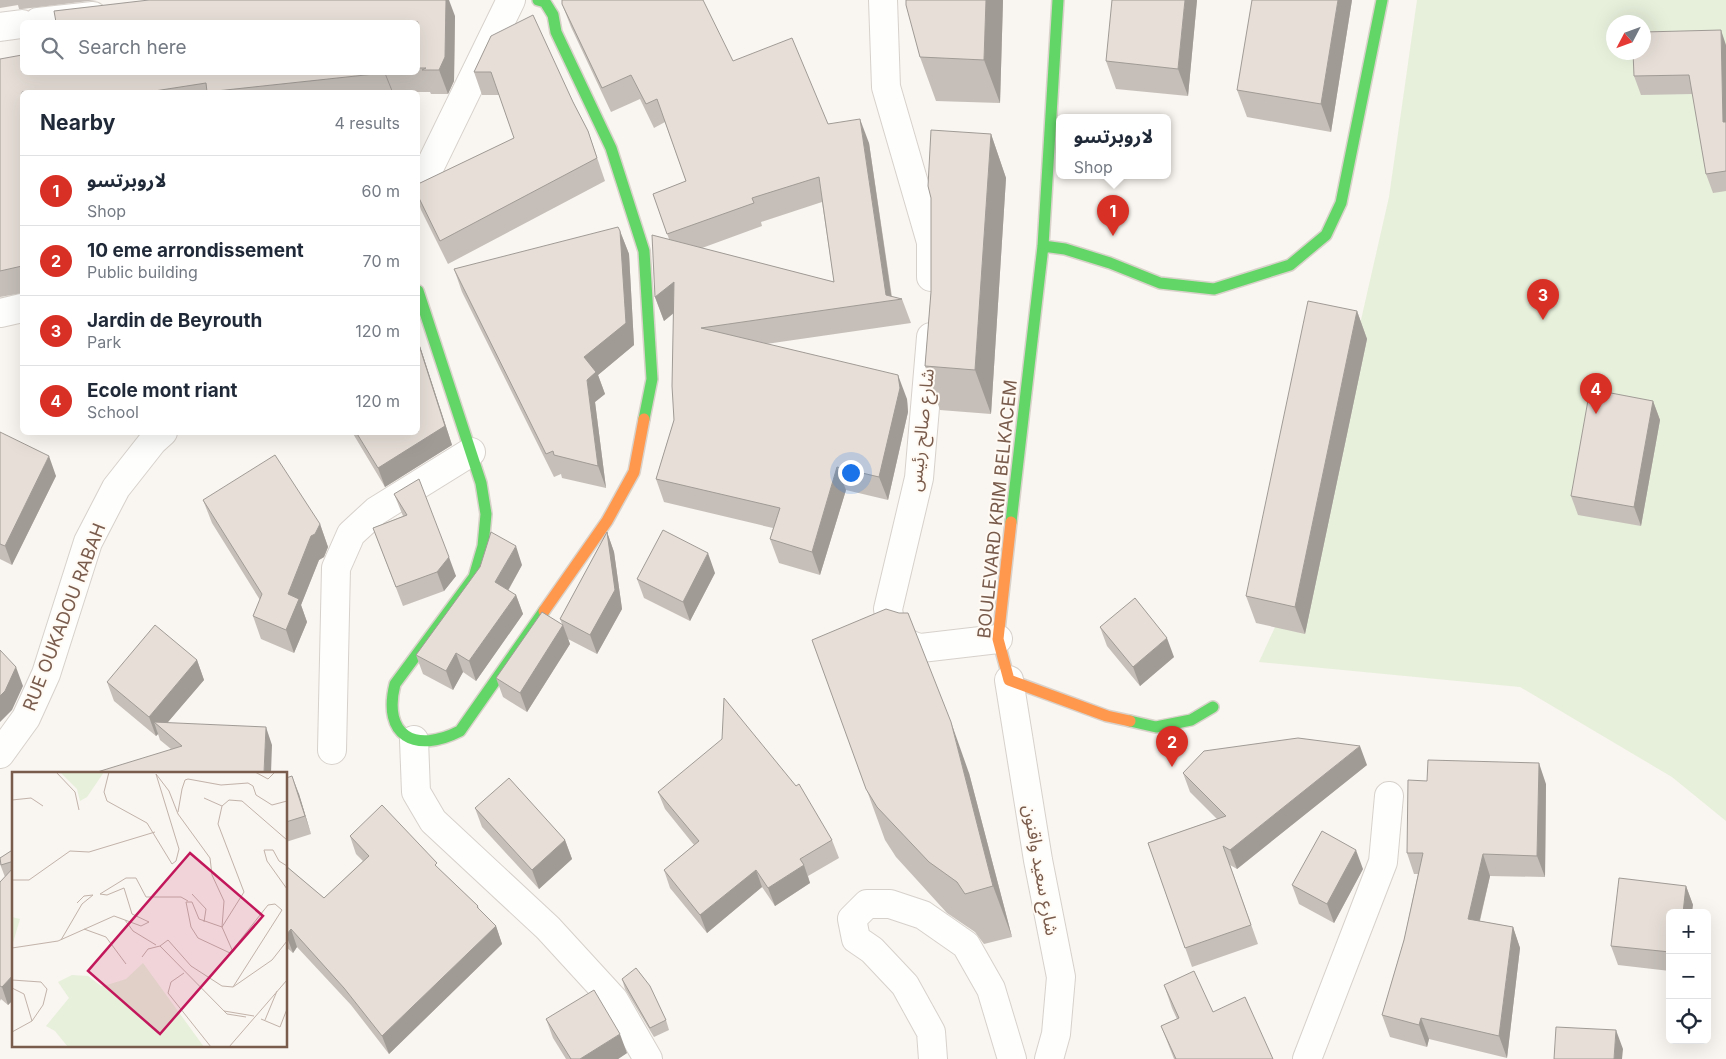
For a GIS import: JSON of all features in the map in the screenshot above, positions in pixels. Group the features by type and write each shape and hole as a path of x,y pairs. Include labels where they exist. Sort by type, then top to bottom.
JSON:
{"street":[{"path":"420,186 512,0"},
{"path":"420,297 481,483 486,514 483,546 474,577 395,684 392,693 390,702 394,721 399,729 414,740 434,743 443,741 460,731 607,521 634,472 652,379 644,251 611,148 556,32 553,15 545,2 538,0"},
{"name":"شارع صالح رئيس","path":"883,0 886,87 931,242 932,307 932,335 919,478 888,609 888,617 899,639 913,647 921,648 998,639"},
{"name":"BOULEVARD KRIM BELKACEM","path":"1009,680 998,639 1043,246 1058,0"},
{"path":"1043,246 1065,249 1101,260 1160,283 1214,289 1290,264 1326,235 1341,203 1382,0"},
{"path":"58,20 116,14"},
{"path":"0,27 20,24"},
{"path":"0,313 20,308"},
{"name":"RUE OUKADOU RABAH","path":"0,754 26,718 46,674 88,542 116,488 160,435"},
{"path":"332,750 336,568 351,534 376,511 471,452"},
{"path":"1009,680 1107,716 1156,727 1190,720 1213,707"},
{"name":"شارع سعيد واقنون","path":"1009,680 1038,860 1061,976 1056,1034 1049,1059"},
{"path":"414,740 416,792 433,821 548,928 614,1000 648,1059"},
{"path":"1308,1059 1383,862 1389,796"},
{"path":"933,1059 931,1032 905,985 872,950 856,939 852,919 868,904 890,904 923,915 966,945 991,989 1012,1059"}],"green space":[{"path":"1417,0 1726,0 1726,821 1672,777 1520,687 1259,662 1301,570 1333,443 1389,197"}],"building":[{"path":"149,0 446,0 445,57 439,70 422,70 426,68 420,68 420,20 56,20 54,11"},
{"path":"562,0 703,0 733,61 792,38 828,124 860,119 886,295 902,299 701,328 898,375 900,388 879,477 837,467 812,552 770,539 780,508 656,479 674,420 672,386 674,282 655,297 652,235 834,282 819,177 752,198 754,203 667,234 653,194 686,181 657,99 646,104 631,75 602,88 562,4"},
{"path":"906,0 986,0 984,60 920,57"},
{"path":"1112,0 1185,0 1178,69 1106,61"},
{"path":"1252,0 1338,0 1321,104 1237,90"},
{"path":"533,15 588,131 597,158 440,241 420,200 420,183 514,138 491,72 474,72 491,36"},
{"path":"1721,30 1723,122 1726,122 1726,171 1706,174 1689,75 1634,76 1633,60 1651,60 1651,32"},
{"path":"20,55 20,75 365,75 226,90 207,90 206,83 161,90 20,90 20,266 0,271 0,59"},
{"path":"931,130 991,134 975,370 925,366 931,292 931,198 928,186"},
{"path":"618,227 620,231 626,323 584,357 596,372 587,380 598,466 554,455 553,451 546,454 454,269"},
{"path":"1308,301 1357,311 1295,607 1246,596"},
{"path":"420,348 445,426 378,468 358,435 420,435"},
{"path":"1590,389 1653,401 1634,507 1571,496"},
{"path":"0,432 49,456 5,546 0,544"},
{"path":"275,455 320,524 315,534 311,536 288,594 299,599 286,630 253,616 262,594 203,500"},
{"path":"419,479 449,557 437,572 396,587 373,528 407,515 394,494"},
{"path":"663,530 708,553 683,602 637,579"},
{"path":"491,532 516,546 495,582 516,595 469,661 456,653 446,671 416,655 480,567"},
{"path":"607,532 615,590 590,635 560,619"},
{"path":"1135,598 1167,638 1133,667 1100,627"},
{"path":"886,609 899,613 908,613 951,722 993,886 965,894 957,882 929,862 877,807 866,789 812,640"},
{"path":"542,612 563,625 520,693 496,678"},
{"path":"155,625 197,660 149,717 107,682"},
{"path":"0,650 16,667 5,691 0,696"},
{"path":"724,698 796,786 799,784 832,840 800,859 804,865 768,888 756,870 700,915 664,870 699,841 658,792 722,739"},
{"path":"154,722 266,727 264,772 97,772 182,746"},
{"path":"1298,738 1360,746 1230,850 1223,846 1251,925 1185,948 1148,843 1226,816 1183,773 1204,751"},
{"path":"1428,760 1539,763 1537,856 1483,854 1468,919 1513,927 1499,1036 1421,1018 1419,1025 1382,1015 1404,940 1423,853 1407,853 1408,780 1427,781"},
{"path":"292,776 305,816 288,821 288,777"},
{"path":"509,778 565,840 532,870 475,808"},
{"path":"382,805 437,863 435,865 496,926 382,1036 344,988 291,929 288,933 288,868 324,898 369,856 350,836"},
{"path":"1322,831 1356,850 1327,904 1292,885"},
{"path":"12,850 12,862 1,865 0,858"},
{"path":"12,869 12,976 2,987 0,986 0,882"},
{"path":"1619,878 1686,886 1683,909 1666,909 1666,952 1611,946"},
{"path":"636,968 650,986 666,1020 650,1028 622,979"},
{"path":"1194,971 1213,1012 1245,997 1273,1059 1176,1059 1161,1026 1179,1018 1164,985"},
{"path":"594,990 620,1034 580,1059 571,1059 546,1019"},
{"path":"1556,1027 1616,1030 1614,1059 1554,1059"}],"traffic: fast":[{"path":"538,0 545,2 553,15 556,32 611,148 644,251 652,379 644,419"},
{"path":"1011,522 1043,246 1058,0"},
{"path":"1043,246 1065,249 1110,263 1160,283 1214,289 1290,265 1326,235 1341,203 1382,0"},
{"path":"420,297 481,483 486,514 483,546 474,577 395,684 392,702 393,717 398,728 406,736 416,740 429,741 444,738 460,731 544,611"},
{"path":"1130,721 1156,727 1191,720 1213,707"}],"traffic: slow":[{"path":"544,611 607,521 634,472 644,419"},
{"path":"1011,522 998,639 1009,680 1107,716 1130,721"}],"place":[{"name":"لاروبرتسو","path":"1113,236"},
{"name":"Jardin de Beyrouth","path":"1543,320"},
{"name":"Ecole mont riant","path":"1596,414"},
{"name":"10 eme arrondissement","path":"1172,767"}]}
